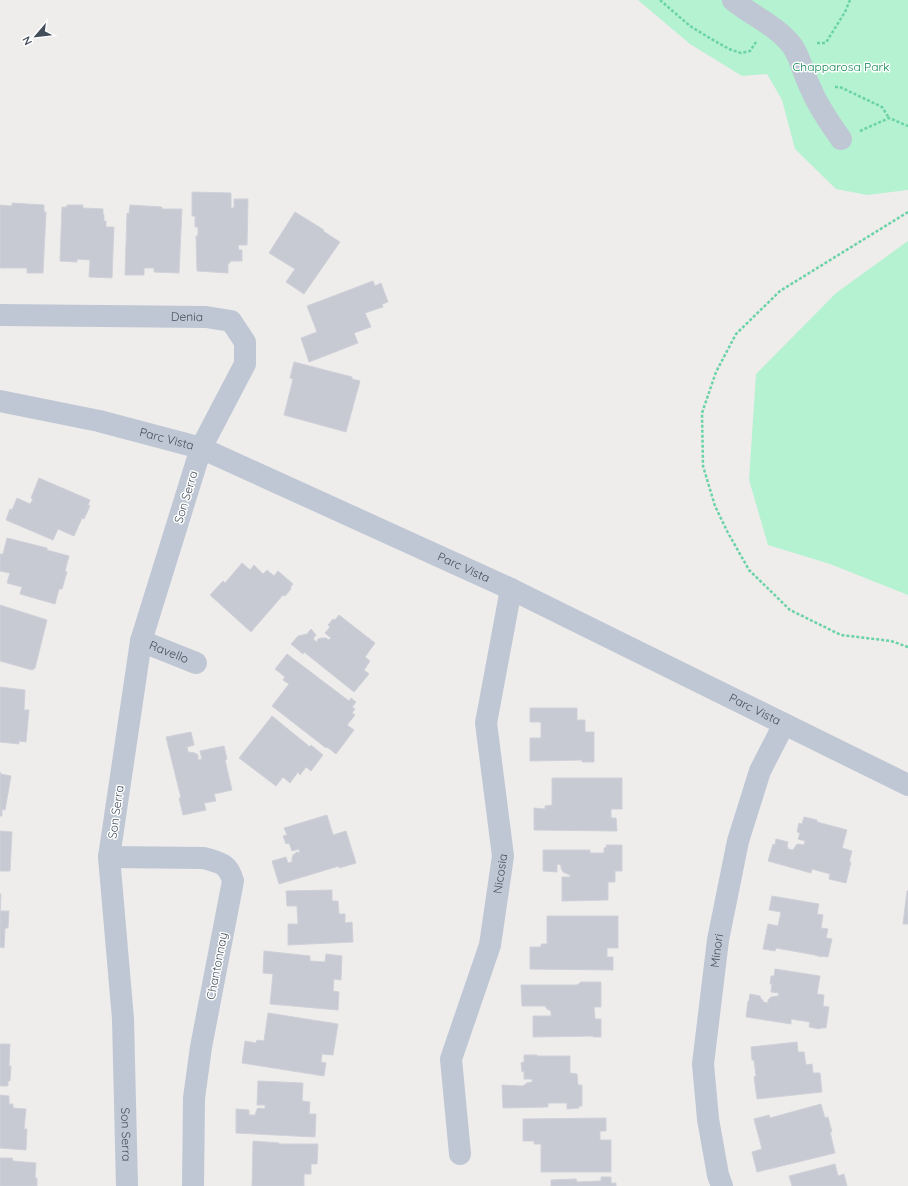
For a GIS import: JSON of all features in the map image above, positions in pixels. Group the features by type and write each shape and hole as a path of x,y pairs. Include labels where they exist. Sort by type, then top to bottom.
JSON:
{"street":[{"path":"733,0 782,34 794,48 818,105 841,139"},
{"name":"Denia","path":"0,315 206,317 231,321 245,342 245,364 201,448"},
{"name":"Parc Vista","path":"0,401 99,421 201,448 511,589 908,784"},
{"name":"Son Serra","path":"127,1186 123,1019 109,857 142,641 201,448"},
{"name":"Nicosia","path":"460,1154 451,1059 490,945 503,856 486,723 511,589"},
{"name":"Ravello","path":"142,641 196,663"},
{"name":"Minori","path":"722,1186 718,1175 708,1120 703,1064 718,940 738,841 760,771 784,724"},
{"name":"Chantonnay","path":"109,857 204,858 219,862 230,870 233,881 201,1047 194,1098 193,1186"}],"path":[{"path":"660,0 690,26 729,49 741,53 750,51 758,40"},
{"path":"816,43 828,41 845,12 850,0"},
{"path":"841,139 889,118 908,126"},
{"path":"908,212 780,291 736,334 716,372 702,412 703,466 715,506 749,570 790,610 841,635 891,641 908,647"}],"green space":[{"name":"Chapparosa Park","path":"638,0 908,0 908,190 867,195 836,189 795,149 782,100 767,74 742,76 690,44"},
{"path":"908,241 908,595 830,564 768,545 749,480 756,374 836,293"}],"building":[{"path":"192,192 231,193 231,208 234,208 234,199 248,199 247,245 238,245 239,250 242,250 242,261 230,261 230,263 228,263 228,273 197,271 196,236 198,236 198,227 195,227 195,216 192,216"},
{"path":"12,203 44,205 44,212 46,212 43,273 27,273 27,268 0,268 0,205 12,206"},
{"path":"67,205 83,205 83,208 103,209 106,227 114,227 112,278 89,277 90,260 77,259 77,262 60,261 62,207 67,207"},
{"path":"130,205 162,207 162,209 182,209 179,273 154,272 154,268 144,268 144,275 125,275 127,213 129,214"},
{"path":"295,212 340,242 304,294 286,282 295,269 269,253"},
{"path":"373,281 375,286 381,283 388,302 382,304 383,307 365,313 371,327 354,333 358,343 309,362 301,338 317,332 307,306"},
{"path":"294,362 352,377 352,379 360,381 346,432 284,415 293,379 290,378"},
{"path":"39,478 90,500 88,505 90,506 84,519 82,518 74,536 58,529 53,540 6,520 10,509 12,510 17,498 30,504"},
{"path":"7,538 47,548 47,550 69,556 65,571 67,572 62,589 59,589 55,604 20,594 22,587 7,583 10,573 0,571 0,554 3,554"},
{"path":"242,563 250,570 254,565 263,574 267,570 274,576 278,571 293,584 285,596 283,595 251,632 210,595 223,581 225,583"},
{"path":"0,605 47,620 35,668 32,670 0,661"},
{"path":"339,615 375,643 365,657 370,661 364,670 369,674 354,692 304,652 303,654 291,644 298,636 307,634 311,629 316,635 313,639 317,642 318,639 322,638 329,640 331,638 325,633 330,627 328,625"},
{"path":"287,654 349,701 351,698 356,702 352,707 355,709 352,713 355,715 347,725 354,730 336,754 272,706 289,684 283,680 285,677 275,669"},
{"path":"0,687 25,690 24,710 29,710 26,742 19,741 19,744 0,742"},
{"path":"530,708 577,708 577,720 585,720 585,732 594,732 594,762 582,762 582,760 530,761 530,738 541,738 541,722 530,722"},
{"path":"272,716 310,747 311,745 323,755 311,771 306,767 300,775 298,772 290,783 283,777 276,786 239,758"},
{"path":"191,732 194,745 187,747 188,752 198,755 198,760 202,759 200,751 224,746 227,759 225,760 232,790 214,794 216,801 204,803 206,810 183,815 179,798 181,798 166,737"},
{"path":"0,772 1,774 11,776 5,810 2,809 2,816 0,816"},
{"path":"552,778 622,778 622,809 611,809 611,818 616,818 617,831 534,830 534,808 545,809 545,806 552,805"},
{"path":"327,815 333,835 346,831 356,863 339,868 339,866 279,884 272,861 286,857 288,863 292,862 293,855 297,852 300,853 299,849 292,851 289,843 286,844 283,836 287,835 284,828"},
{"path":"804,817 847,830 842,848 852,851 846,883 829,879 830,874 812,869 811,873 768,861 776,839 788,842 788,849 793,850 797,844 804,845 805,841 798,839 800,833 797,832 799,823 802,824"},
{"path":"0,831 12,832 10,871 0,871"},
{"path":"606,845 622,845 622,871 615,871 615,882 608,882 608,900 562,901 562,877 570,877 570,875 563,872 561,865 557,864 557,872 543,871 543,850 590,850 590,853 604,853 604,848 607,847"},
{"path":"332,890 332,901 338,901 339,914 345,914 345,923 352,922 353,942 288,945 288,924 298,924 297,906 287,906 286,891"},
{"path":"907,891 908,924 903,924"},
{"path":"772,896 819,904 817,914 823,915 821,928 828,929 826,938 832,939 828,957 776,948 775,951 763,949 768,924 778,926 781,912 769,910"},
{"path":"0,911 9,911 8,928 5,928 4,948 0,947"},
{"path":"547,916 618,916 618,948 607,948 607,957 613,957 613,970 530,969 530,947 541,947 541,944 547,944"},
{"path":"264,951 310,956 310,961 325,962 326,954 342,956 341,980 334,979 333,991 339,992 338,1010 270,1004 273,974 263,973"},
{"path":"775,969 820,976 817,994 824,995 823,1006 829,1007 826,1028 820,1029 809,1027 810,1022 791,1019 791,1024 746,1017 750,994 760,996 763,1002 768,1003 768,1000 771,997 778,996 779,993 771,992 772,984 770,984 771,976 774,976"},
{"path":"581,982 601,982 601,1007 594,1007 595,1019 601,1019 601,1037 533,1037 533,1016 551,1016 551,1011 545,1006 522,1006 521,985 577,985"},
{"path":"268,1013 338,1024 333,1055 322,1054 321,1062 326,1063 324,1076 242,1063 245,1041 256,1043 257,1040 264,1041"},
{"path":"797,1042 798,1052 804,1052 806,1065 812,1064 813,1073 820,1073 822,1092 757,1099 754,1077 756,1076 754,1060 752,1060 751,1047"},
{"path":"0,1044 10,1044 9,1066 11,1066 10,1081 8,1081 8,1086 0,1086"},
{"path":"524,1055 570,1056 570,1073 577,1074 578,1085 582,1085 582,1106 579,1106 579,1108 567,1109 567,1103 548,1103 548,1107 503,1108 502,1085 523,1086 532,1082 532,1079 524,1079 524,1071 522,1072 521,1063 524,1062"},
{"path":"258,1081 303,1083 302,1101 310,1102 309,1114 316,1114 315,1137 236,1133 236,1109 249,1110 249,1115 255,1115 257,1109 265,1109 265,1105 257,1105"},
{"path":"0,1095 9,1096 9,1104 13,1104 13,1108 26,1109 24,1129 27,1129 26,1150 0,1148"},
{"path":"821,1104 825,1118 828,1117 835,1153 757,1172 752,1152 762,1149 754,1119 769,1115 770,1118"},
{"path":"606,1118 606,1131 600,1131 600,1140 611,1140 611,1172 541,1172 541,1144 534,1144 534,1141 523,1141 523,1119"},
{"path":"253,1141 279,1144 318,1144 317,1164 311,1164 311,1174 304,1174 304,1186 252,1186"},
{"path":"0,1158 12,1158 13,1161 36,1163 35,1178 37,1178 37,1186 0,1186"},
{"path":"835,1164 838,1176 844,1174 847,1186 792,1186 789,1176"},
{"path":"601,1177 611,1177 611,1183 616,1183 616,1186 551,1186 551,1180 576,1179 577,1182 601,1181"}]}
